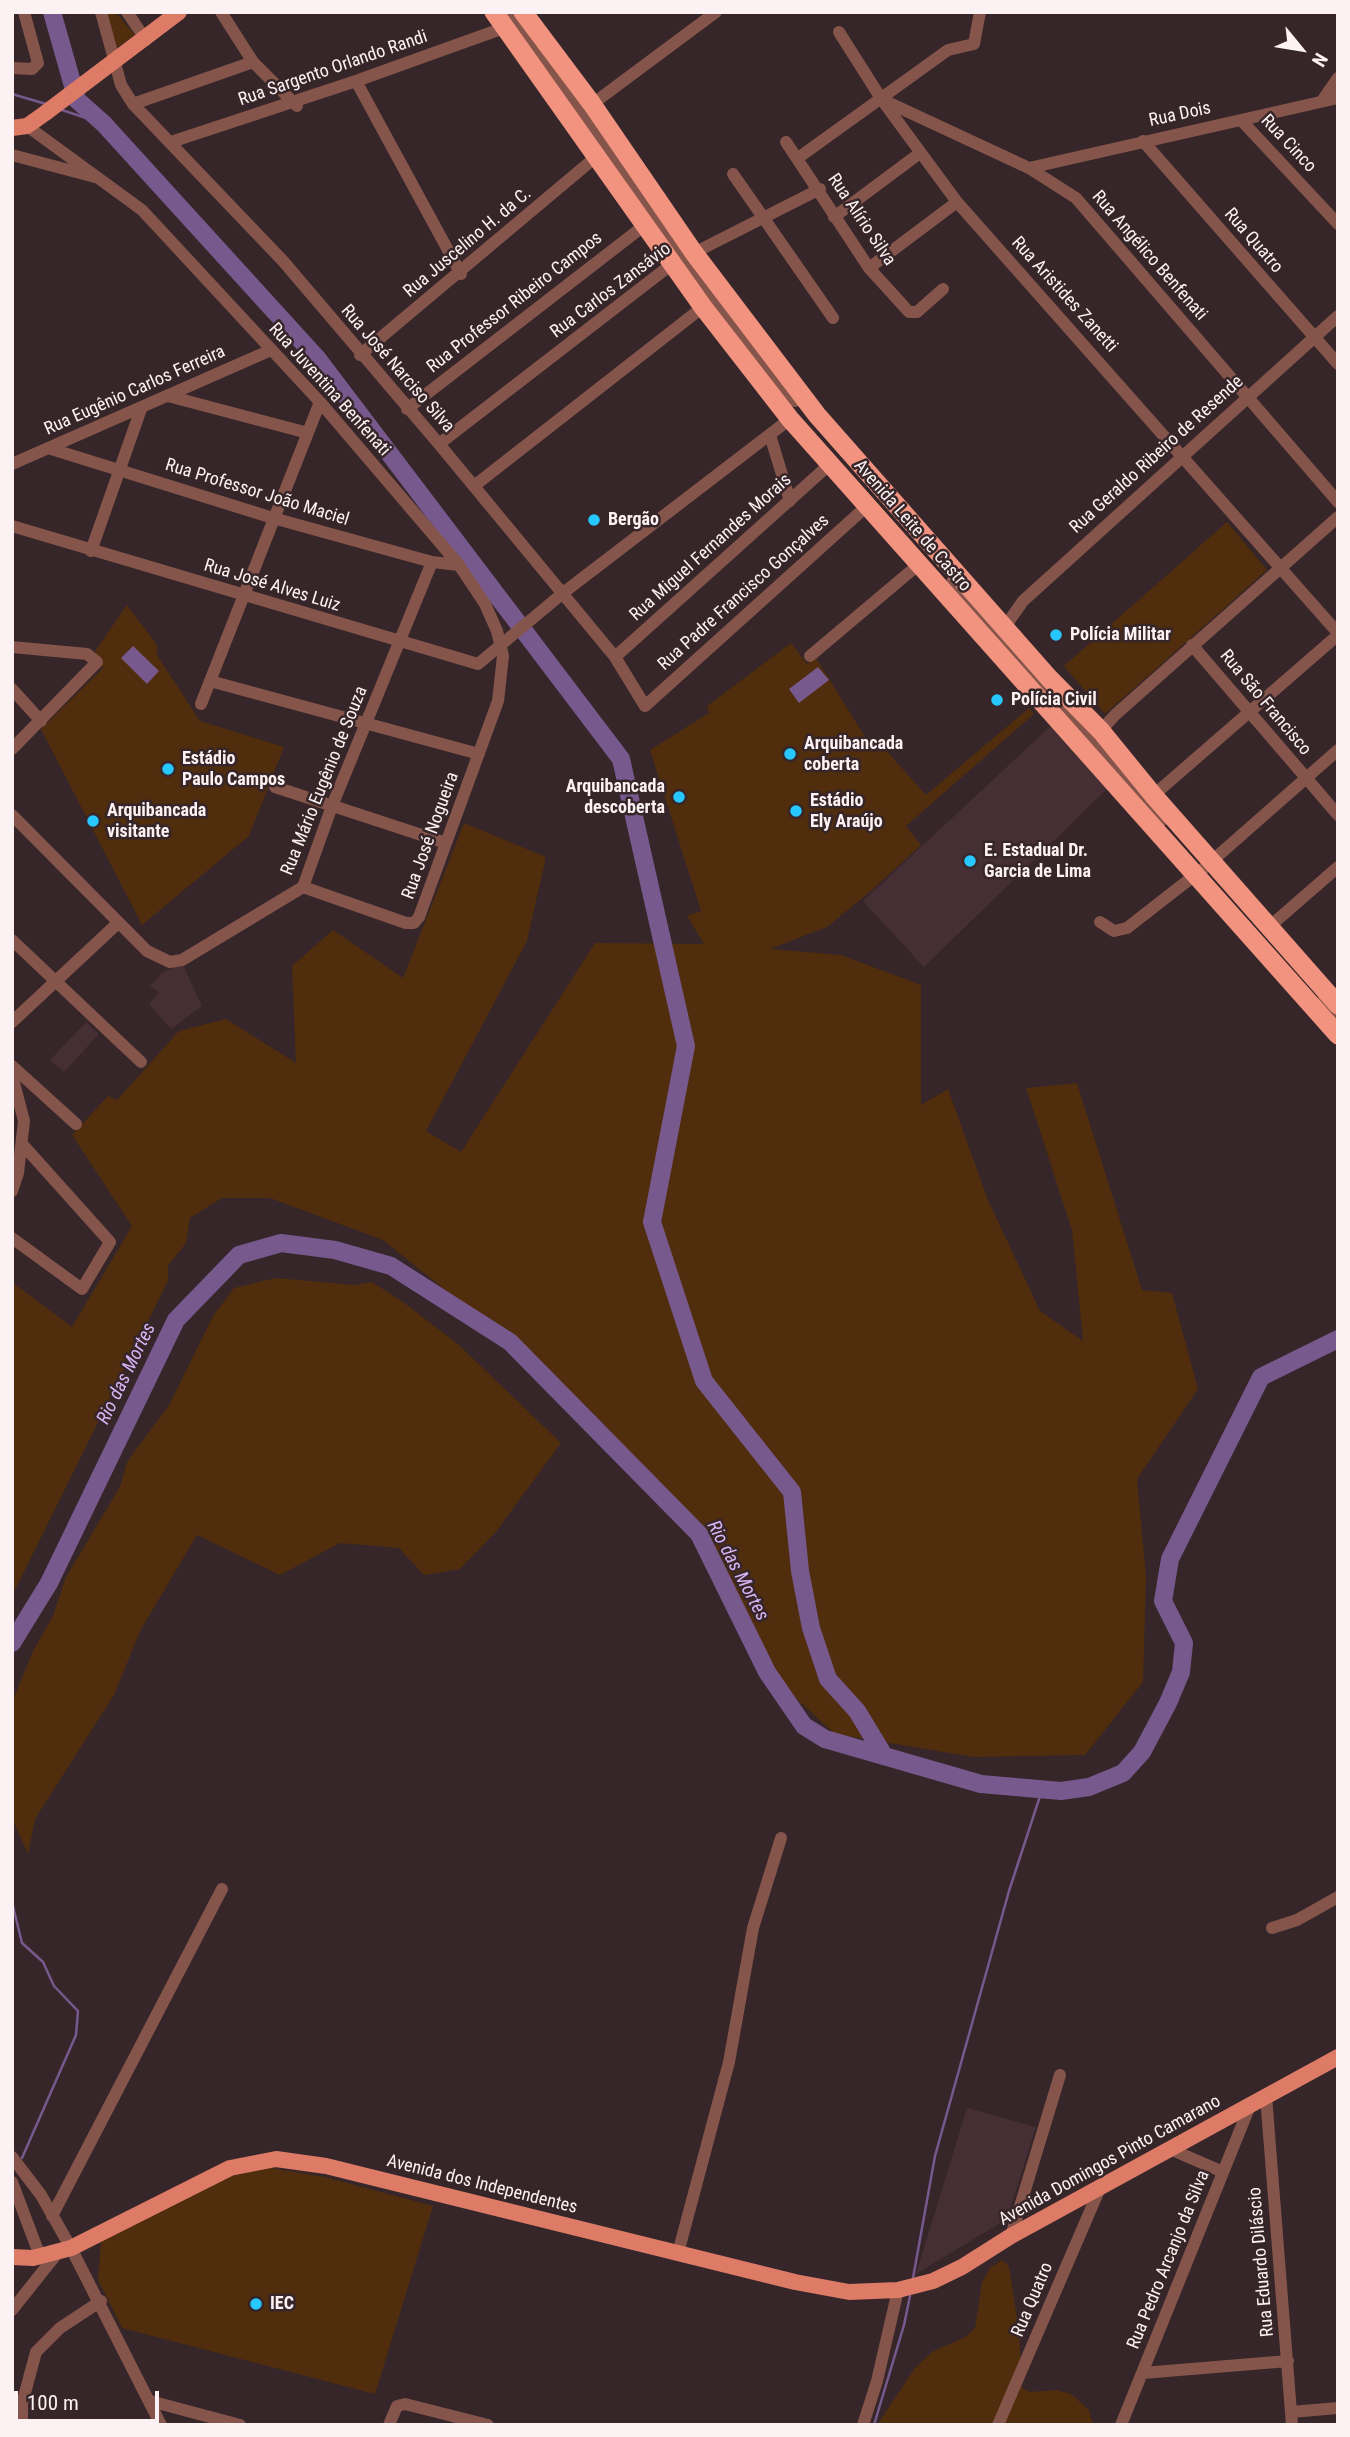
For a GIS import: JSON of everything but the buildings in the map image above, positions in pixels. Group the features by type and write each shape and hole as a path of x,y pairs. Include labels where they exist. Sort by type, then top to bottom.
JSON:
{"highway":[{"name":"Avenida Leite de Castro","path":"494,12 518,22 683,259 805,417 830,464 918,565 999,637 1092,741"},
{"name":"Avenida Leite de Castro","path":"518,22 581,112 597,156 645,225 683,259 703,307 805,417 1204,868 1338,1035"},
{"name":"Avenida Leite de Castro","path":"1204,868 1269,927 1338,1005"}],"main road":[{"path":"20,127 44,114 114,64 179,12"},
{"name":"Avenida Domingos Pinto Camarano","path":"898,2290 940,2278 1011,2236 1338,2057"},
{"name":"Avenida dos Independentes","path":"12,2258 40,2256 65,2249 230,2168 276,2159 327,2166 820,2287 849,2292 898,2290"}],"street":[{"path":"12,68 32,69 39,59 24,12"},
{"name":"Rua José Narciso Silva","path":"101,12 121,85 133,104 283,261 360,355 439,444 558,597 615,657 645,706"},
{"path":"127,12 146,40"},
{"path":"221,12 253,62 295,104"},
{"path":"798,158 948,51 962,45 974,44 980,12"},
{"path":"581,112 712,13"},
{"name":"Rua Sargento Orlando Randi","path":"173,144 358,83 518,22"},
{"name":"Rua Aristides Zanetti","path":"839,32 882,100 957,202 1338,634"},
{"path":"133,104 253,62"},
{"path":"1322,101 1338,78"},
{"path":"358,83 461,274"},
{"name":"Rua Dois","path":"1029,168 1338,98"},
{"name":"Rua Angélico Benfenati","path":"882,100 1029,168 1087,209 1338,502"},
{"name":"Rua Cinco","path":"1241,120 1338,224"},
{"name":"Rua Juventina Benfenati","path":"20,127 102,179 142,210 320,402 459,565 485,604 502,646"},
{"name":"Rua Quatro","path":"1143,141 1338,364"},
{"name":"Rua Alírio Silva","path":"786,142 820,189 834,217 869,268 913,313 943,289"},
{"path":"834,217 920,153"},
{"path":"12,155 102,179"},
{"name":"Rua Juscelino H. da C.","path":"360,355 461,274 597,156"},
{"path":"733,174 833,318"},
{"name":"Rua Carlos Zansávio","path":"439,444 683,259 820,189"},
{"path":"869,268 957,202"},
{"name":"Rua Professor Ribeiro Campos","path":"407,409 645,225"},
{"path":"474,486 703,307"},
{"name":"Rua Geraldo Ribeiro de Resende","path":"999,637 1023,601 1182,454 1338,316"},
{"name":"Rua Eugênio Carlos Ferreira","path":"12,464 271,350"},
{"path":"169,396 307,433"},
{"path":"201,704 320,402"},
{"path":"92,551 122,471 141,409"},
{"name":"Rua José Alves Luiz","path":"12,526 471,664 486,660 558,597 769,435 805,417"},
{"path":"769,435 790,501"},
{"name":"Rua Professor João Maciel","path":"48,448 273,518 432,562 459,565"},
{"name":"Rua Miguel Fernandes Morais","path":"615,657 830,464"},
{"name":"Rua Padre Francisco Gonçalves","path":"645,706 867,506"},
{"path":"1092,741 1192,645 1338,517"},
{"name":"Rua Mário Eugênio de Souza","path":"118,923 147,951 170,962 182,960 303,887 332,806 432,562"},
{"path":"810,656 918,565"},
{"path":"1146,803 1338,634"},
{"name":"Rua São Francisco","path":"1192,645 1252,711 1338,815"},
{"name":"Rua José Nogueira","path":"303,887 406,923 414,923 419,916 498,701 502,646"},
{"path":"12,647 87,654 97,662 12,749"},
{"path":"211,681 479,754"},
{"path":"12,689 41,721"},
{"path":"1100,922 1114,930 1127,928 1204,868 1338,750"},
{"path":"275,787 446,843"},
{"path":"12,815 118,923 12,1022"},
{"path":"1269,927 1338,867"},
{"path":"1204,868 1338,1018"},
{"path":"12,940 141,1062"},
{"path":"12,1066 76,1124"},
{"path":"12,1075 24,1121 23,1144 12,1191"},
{"path":"12,1238 82,1289 110,1242 23,1144"},
{"path":"678,2253 729,2062 753,1928 781,1838"},
{"path":"52,2216 222,1889"},
{"path":"1272,1928 1297,1920 1338,1897"},
{"path":"1011,2236 1060,2075"},
{"name":"Rua Eduardo Diláscio","path":"1266,2096 1292,2418"},
{"name":"Rua Pedro Arcanjo da Silva","path":"1121,2425 1249,2108"},
{"path":"1170,2149 1223,2172"},
{"path":"12,2157 41,2195 65,2249 101,2301 161,2425"},
{"path":"12,2182 40,2256"},
{"name":"Rua Quatro","path":"998,2425 1100,2188"},
{"path":"12,2310 65,2249"},
{"path":"863,2425 877,2381 898,2290"},
{"path":"22,2425 24,2391 36,2352 60,2329 101,2301"},
{"path":"1143,2373 1288,2361"},
{"path":"150,2401 240,2425"},
{"path":"389,2425 397,2406 405,2404 488,2425"},
{"path":"1292,2418 1338,2408"}],"shaded area":[{"path":"107,12 115,12 135,35 115,49"},
{"path":"1227,522 1267,570 1105,714 1064,666"},
{"name":"Estádio Paulo Campos","path":"127,605 157,645 157,655 200,721 284,747 249,836 142,925 41,729 103,668 95,651"},
{"path":"791,643 807,664 816,658 875,753 883,747 926,795 1029,708 1034,714 906,826 921,845 872,890 827,927 770,949 841,955 921,985 921,1105 948,1089 988,1200 1040,1311 1083,1341 1072,1230 1026,1088 1077,1083 1142,1290 1172,1293 1198,1389 1137,1479 1146,1576 1143,1682 1085,1755 974,1757 835,1734 767,1672 699,1534 510,1342 383,1240 270,1198 222,1198 190,1218 186,1243 168,1266 168,1281 12,1596 12,1282 72,1327 132,1226 72,1135 108,1096 117,1100 179,1031 226,1019 296,1063 292,966 333,930 403,978 464,823 546,857 527,941 426,1131 461,1152 595,943 704,944 687,916 701,911 650,750 709,713 707,706"},
{"path":"133,646 159,671 147,684 121,658"},
{"path":"818,667 829,680 799,703 789,689"},
{"name":"E. Estadual Dr. Garcia de Lima","path":"1055,722 1111,785 924,967 863,901"},
{"path":"182,963 202,1006 171,1029 149,1004 159,992 150,986 161,974"},
{"path":"86,1022 99,1034 64,1072 50,1060"},
{"path":"276,1278 354,1285 372,1282 459,1345 561,1443 495,1533 460,1569 424,1575 399,1548 340,1543 280,1575 197,1535 140,1631 114,1695 35,1819 28,1854 12,1818 12,1702 33,1651 53,1616 66,1577 120,1487 127,1462 169,1405 213,1316 234,1288"},
{"path":"967,2108 1036,2127 1007,2219 916,2274"},
{"name":"IEC","path":"270,2168 325,2177 433,2206 375,2394 122,2328 98,2280 101,2242 206,2185 227,2177"},
{"path":"1002,2260 1009,2266 1019,2332 1022,2388 1030,2392 1056,2390 1071,2394 1089,2410 1093,2425 877,2425 915,2368 932,2352 965,2337 975,2328 982,2282 990,2268"}],"waterway":[{"path":"52,12 77,100 104,124 317,358 621,759 686,1046 652,1222 704,1381 792,1492 800,1571 811,1628 828,1679 857,1711 883,1754"},
{"path":"12,94 46,104"},
{"path":"62,110 104,124"},
{"name":"Rio das Mortes","path":"12,1643 49,1583 176,1320 239,1255 281,1243 335,1250 391,1266 510,1342 699,1534 767,1672 804,1726 825,1739 981,1784 1061,1791 1089,1787 1123,1773 1142,1752 1168,1703 1181,1672 1184,1643 1163,1601 1170,1559 1261,1377 1338,1339"},
{"path":"913,2278 935,2156 1009,1891 1042,1790"},
{"path":"12,1902 22,1943 43,1962 54,1986 78,2011 76,2035 22,2158"},
{"path":"874,2425 910,2296"}],"place":[{"name":"Bergão","path":"594,520"},
{"name":"Polícia Militar","path":"1056,635"},
{"name":"Polícia Civil","path":"997,700"},
{"name":"Arquibancada coberta","path":"790,754"},
{"name":"Estádio Paulo Campos","path":"168,769"},
{"name":"Arquibancada descoberta","path":"679,797"},
{"name":"Estádio Ely Araújo","path":"796,811"},
{"name":"Arquibancada visitante","path":"93,821"},
{"name":"E. Estadual Dr. Garcia de Lima","path":"970,861"},
{"name":"IEC","path":"256,2304"}]}
